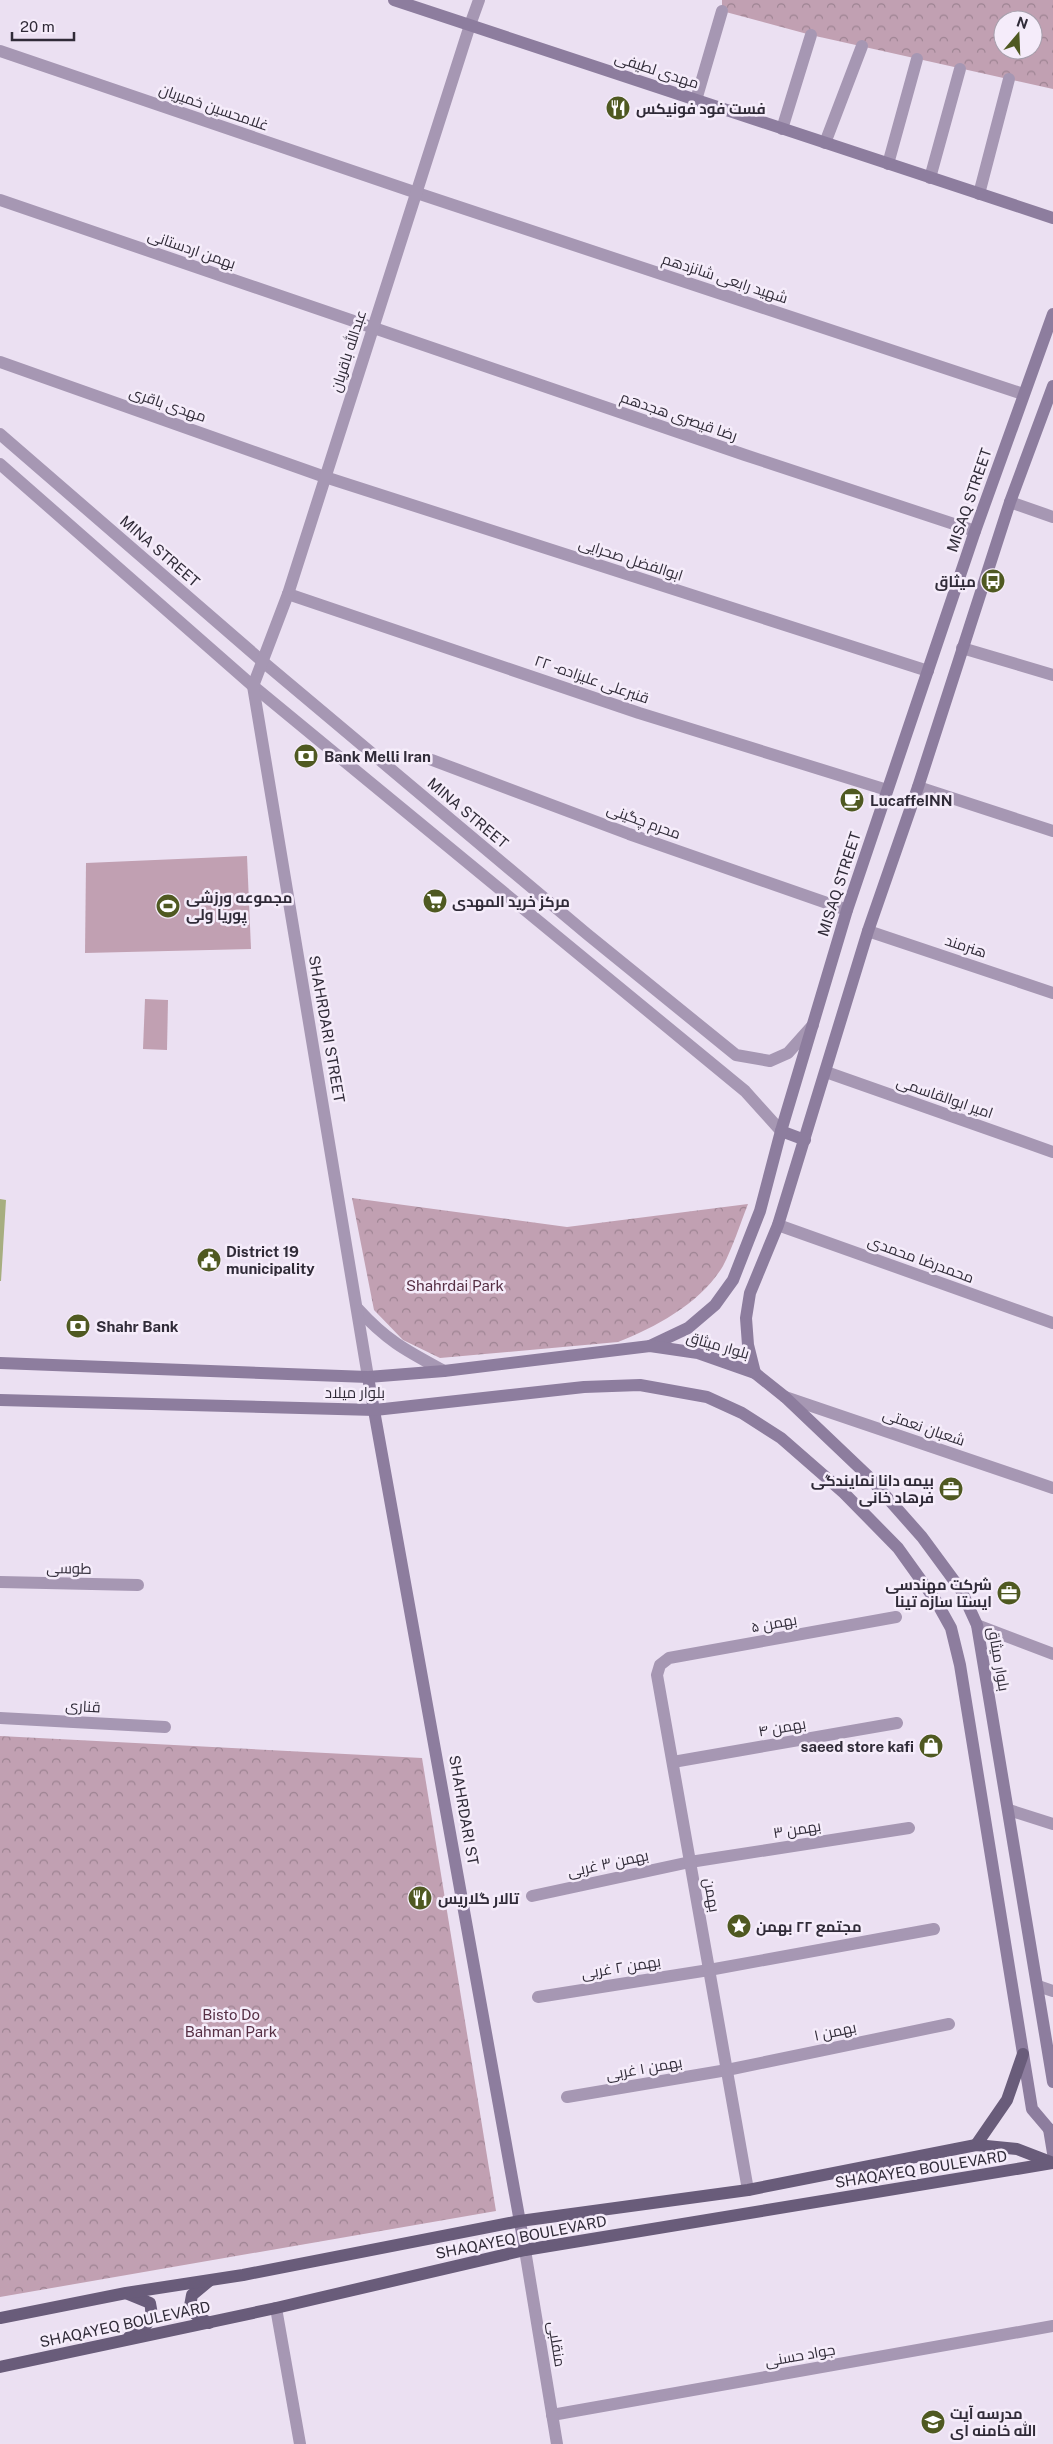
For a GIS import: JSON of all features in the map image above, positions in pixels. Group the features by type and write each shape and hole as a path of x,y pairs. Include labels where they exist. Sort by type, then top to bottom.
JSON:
{"main road":[{"name":"مهدی لطیفی","path":"394,0 1053,218"},
{"name":"MISAQ STREET","path":"650,1346 688,1328 715,1305 733,1280 760,1211 781,1131 847,910 975,532 1053,314"},
{"path":"755,1373 748,1345 746,1318 750,1293 778,1225 868,931 918,787 1010,502 1053,386"},
{"path":"781,1131 805,1140"},
{"name":"بلوار میلاد","path":"0,1363 368,1377 444,1371 650,1346"},
{"name":"بلوار میثاق","path":"650,1346 698,1353 755,1373 785,1396 868,1476 922,1536 961,1590 977,1625 1053,2082"},
{"name":"SHAHRDARI ST","path":"368,1377 525,2250"},
{"name":"بلوار میلاد","path":"0,1400 375,1410 584,1388 640,1385 707,1398 742,1413 781,1438 844,1493 898,1548 936,1601 951,1628 960,1665 1023,2054"},
{"path":"1023,2054 1032,2109 1051,2124 1053,2153"},
{"path":"976,2145 1007,2100 1023,2054"},
{"name":"SHAQAYEQ BOULEVARD","path":"0,2318 520,2221 748,2190 976,2145 1017,2150 1053,2163"},
{"name":"SHAQAYEQ BOULEVARD","path":"0,2367 210,2323 525,2250 1053,2163"},
{"path":"210,2323 196,2315 190,2306 192,2295 211,2280"},
{"path":"121,2342 142,2330 150,2322 153,2312 150,2303 126,2293"}],"street":[{"name":"عبدالله باقریان","path":"253,686 288,594 478,0"},
{"path":"696,100 722,11"},
{"path":"782,129 811,35"},
{"path":"825,143 862,46"},
{"name":"غلامحسین خمیریان","path":"0,51 416,193"},
{"path":"888,164 917,59"},
{"path":"930,178 960,69"},
{"path":"980,194 1009,79"},
{"name":"شهید رابعی شانزدهم","path":"416,193 1023,394"},
{"name":"بهمن اردستانی","path":"0,200 373,329"},
{"name":"رضا قیصری هجدهم","path":"373,329 975,532"},
{"name":"مهدی باقری","path":"0,362 325,477"},
{"name":"MINA STREET","path":"0,434 262,661 587,934 736,1055 770,1061 788,1053 813,1025"},
{"path":"0,464 253,686 744,1091 781,1131"},
{"name":"ابوالفضل صحرایی","path":"325,477 928,671"},
{"path":"1010,502 1053,517"},
{"name":"قنبرعلی علیزاده - ۲۲","path":"288,594 639,713 888,790"},
{"path":"962,648 1053,675"},
{"name":"SHAHRDARI STREET","path":"253,686 368,1377"},
{"name":"محرم چگینی","path":"432,760 629,834 847,910"},
{"path":"918,787 1053,831"},
{"name":"هنرمند","path":"868,931 1053,993"},
{"name":"امیر ابوالقاسمی","path":"826,1072 1053,1152"},
{"name":"محمدرضا محمدی","path":"778,1225 1053,1323"},
{"path":"358,1308 375,1328 396,1346 444,1371"},
{"name":"شعبان نعمتی","path":"785,1396 1053,1488"},
{"name":"طوسی","path":"0,1582 138,1585"},
{"name":"بهمن ۵","path":"660,1665 669,1658 896,1617"},
{"path":"977,1625 1053,1654"},
{"name":"بهمن","path":"660,1665 656,1675 748,2190"},
{"name":"قناری","path":"0,1718 165,1727"},
{"name":"بهمن ۴","path":"673,1762 897,1723"},
{"path":"1009,1810 1053,1824"},
{"name":"بهمن ۳","path":"690,1862 909,1828"},
{"name":"بهمن ۳ غربی","path":"532,1896 690,1862"},
{"name":"بهمن ۲ غربی","path":"538,1996 709,1970 934,1928"},
{"path":"1038,1986 1053,1991"},
{"name":"بهمن ۱","path":"727,2070 949,2024"},
{"name":"بهمن ۱ غربی","path":"567,2097 727,2070"},
{"name":"منقلبی","path":"525,2250 557,2444"},
{"path":"276,2308 300,2444"},
{"name":"جواد حسنی","path":"552,2415 1053,2326"}],"green space":[{"path":"722,0 1053,0 1053,89 811,35 722,11"},
{"name":"مجموعه ورزشی پوریا ولی","path":"247,856 251,949 85,953 86,863"},
{"path":"145,999 168,1000 167,1050 143,1049"},
{"name":"Shahrdai Park","path":"352,1198 567,1227 748,1204 727,1259 714,1279 690,1302 647,1329 618,1342 440,1358 403,1340 374,1310"},
{"name":"Bisto Do Bahman Park","path":"0,1736 422,1758 496,2211 0,2297"}],"shaded area":[{"path":"0,1199 6,1200 1,1281 0,1281"}],"place":[{"name":"فست فود فونیکس","path":"618,108"},
{"name":"میثاق","path":"993,581"},
{"name":"Bank Melli Iran","path":"306,756"},
{"name":"LucaffeINN","path":"852,800"},
{"name":"مرکز خرید المهدی","path":"435,901"},
{"name":"مجموعه ورزشی پوریا ولی","path":"168,906"},
{"name":"District 19 municipality","path":"209,1260"},
{"name":"Shahr Bank","path":"78,1326"},
{"name":"بیمه دانا نمایندگی فرهاد خانی","path":"951,1489"},
{"name":"شرکت مهندسی ایستا سازه تینا","path":"1009,1593"},
{"name":"saeed store kafi","path":"931,1746"},
{"name":"تالار گلاریس","path":"420,1898"},
{"name":"مجتمع ۲۲ بهمن","path":"739,1926"},
{"name":"مدرسه آیت الله خامنه ای","path":"933,2422"}]}
